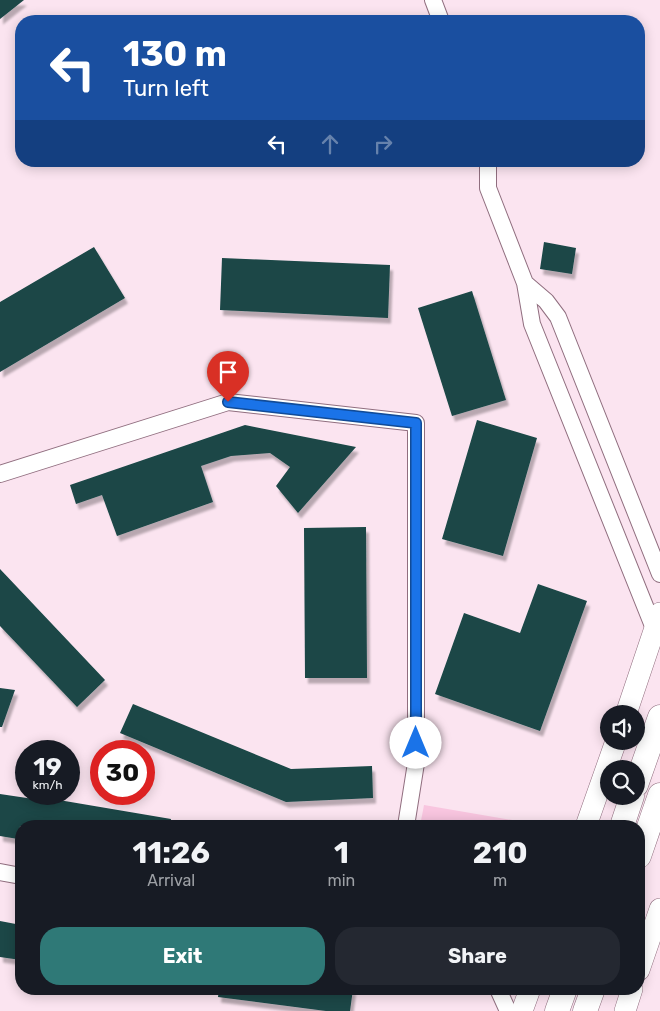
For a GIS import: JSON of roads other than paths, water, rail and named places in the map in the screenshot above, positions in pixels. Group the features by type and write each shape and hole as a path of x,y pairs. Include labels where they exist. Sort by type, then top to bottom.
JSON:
{"highway":[{"path":"645,760 660,717"},
{"path":"645,839 660,795"},
{"path":"624,820 629,805"},
{"path":"557,1011 563,995"},
{"path":"585,1011 591,995"}],"main road":[{"path":"629,705 658,622"},
{"path":"588,820 613,750"},
{"path":"645,953 660,909"},
{"path":"522,1011 528,995"},
{"path":"625,1011 630,995"}],"street":[{"path":"433,0 439,15"},
{"path":"488,167 488,188 525,283 532,324 658,622"},
{"path":"525,283 546,301 558,317 660,574"},
{"path":"0,474 228,402 416,423 416,763 407,820"},
{"path":"0,872 15,875"},
{"path":"501,995 508,1011"}]}
